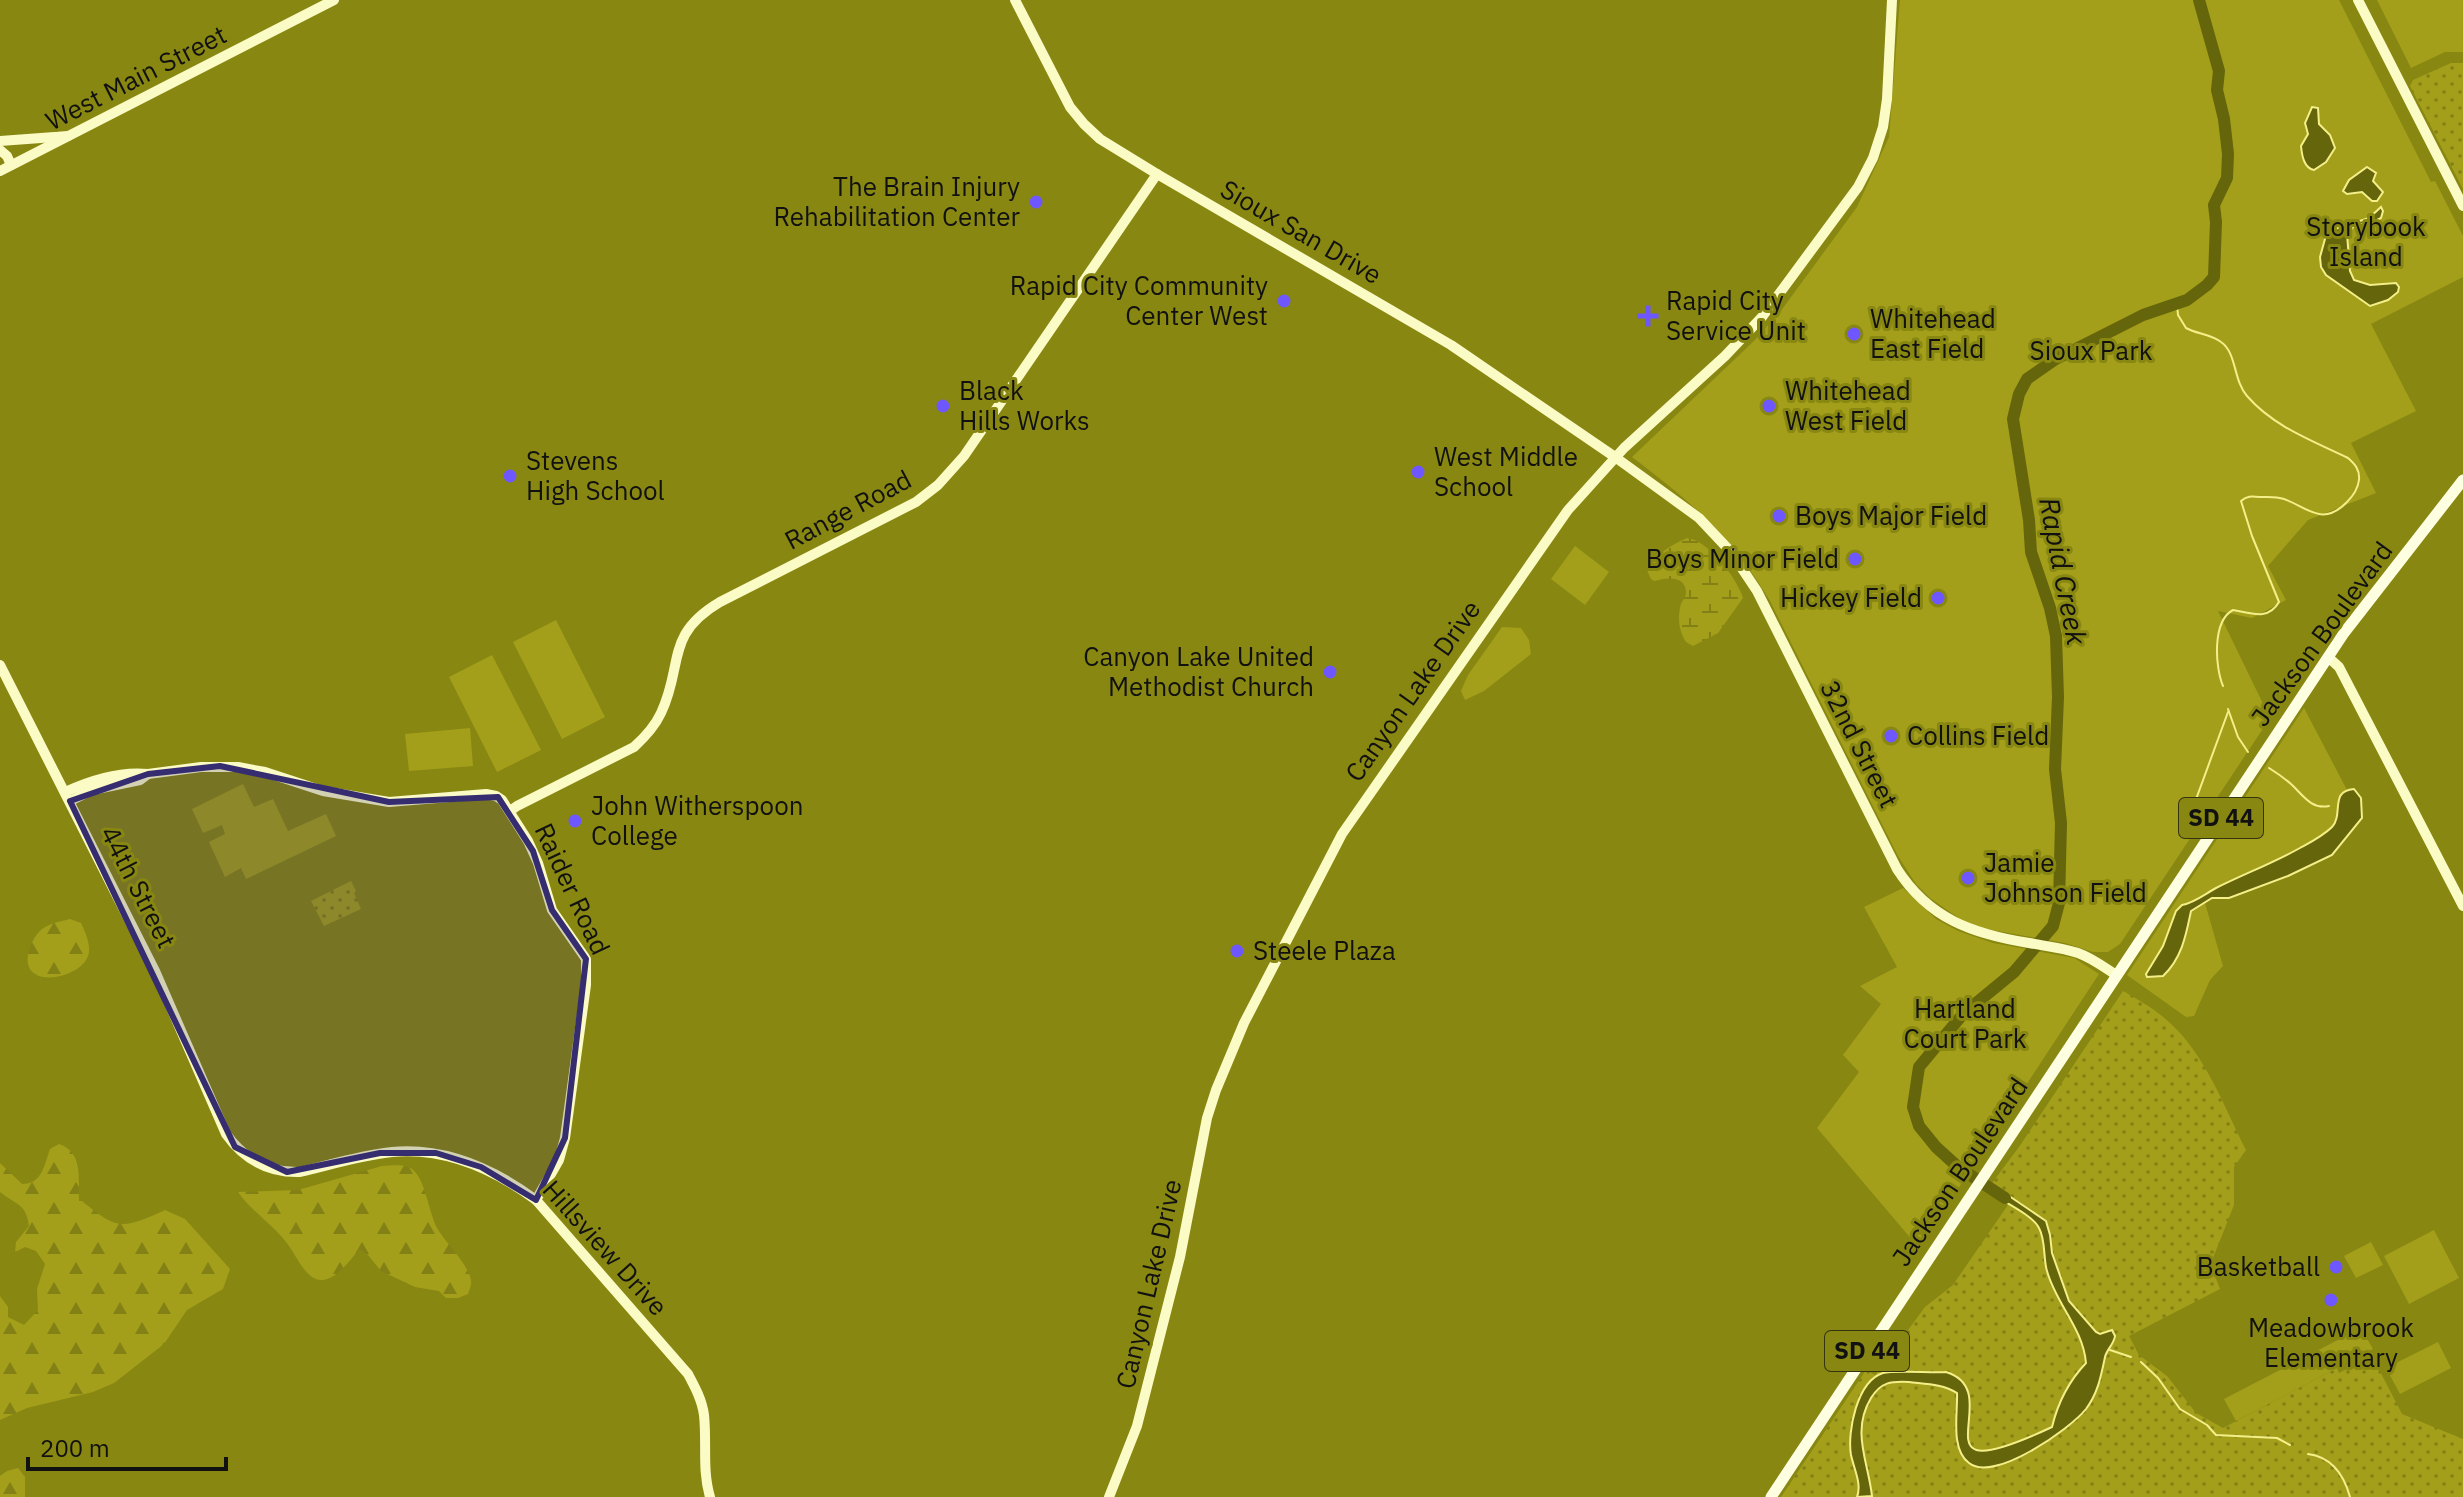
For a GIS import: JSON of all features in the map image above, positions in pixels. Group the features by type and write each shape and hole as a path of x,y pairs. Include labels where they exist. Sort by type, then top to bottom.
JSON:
{"main road":[{"name":"Jackson Boulevard","path":"1771,1497 2328,657 2463,480"}],"street":[{"name":"West Main Street","path":"0,171 334,0"},
{"name":"Sioux San Drive","path":"1015,0 1077,116 1108,145 1451,345 1615,457"},
{"name":"Canyon Lake Drive","path":"1109,1497 1132,1440 1150,1376 1185,1234 1207,1118 1244,1023 1354,815 1557,524 1615,457 1756,324 1782,293 1864,178 1885,119 1892,0"},
{"path":"2358,0 2463,206"},
{"path":"0,141 70,136"},
{"path":"0,150 11,165"},
{"name":"Range Road","path":"510,811 634,747 642,739 665,704 681,640 690,625 702,614 904,508 928,493 947,475 964,456 1157,174"},
{"name":"32nd Street","path":"1615,457 1691,512 1739,562 1761,599 1904,880 1922,899 1956,924 1975,932 2082,955 2116,975"},
{"path":"2328,657 2339,667 2463,906"},
{"name":"44th Street","path":"0,665 160,982 226,1134"},
{"path":"40,745 65,776 88,782"},
{"name":"Raider Road","path":"68,796 88,782 138,773 238,767 265,772 323,791 389,802 490,794 498,797 510,811 533,851 552,910 586,959 565,1138 559,1160 536,1200"},
{"path":"68,796 140,780 148,774"},
{"name":"Hillsview Drive","path":"226,1134 248,1158 268,1168 287,1172 300,1172 380,1153 436,1153 481,1167 511,1182 536,1200 688,1374 699,1396 704,1416 704,1471 710,1497"}],"highlighted area":[{"path":"220,766 389,802 498,797 533,851 552,910 586,959 565,1138 536,1200 481,1167 436,1153 380,1153 287,1172 235,1147 70,801 148,774"}],"green space":[{"name":"Sioux Park","path":"1900,0 2339,0 2431,182 2435,181 2463,236 2463,277 2371,324 2416,411 2351,443 2376,493 2308,520 2268,566 2286,600 2252,618 2218,611 2270,718 2120,944 2108,952 2093,952 2065,943 1981,928 1963,921 1916,884 1898,856 1770,601 1755,577 1708,521 1632,457 1755,340 1783,308 1857,207 1889,137"},
{"path":"2377,0 2463,0 2463,52 2445,52 2411,68"},
{"path":"2451,63 2463,63 2463,189 2410,86 2413,80"},
{"path":"1687,538 1704,545 1721,561 1743,598 1718,633 1693,646 1686,642 1679,624 1685,586 1674,579 1654,581 1646,568 1664,550"},
{"path":"1575,546 1609,572 1585,605 1551,579"},
{"path":"556,620 605,717 562,739 513,642"},
{"path":"1502,627 1521,628 1529,640 1531,654 1484,691 1465,700 1461,691 1468,675"},
{"path":"492,655 541,750 497,772 449,677"},
{"path":"2304,708 2347,790 2338,798 2335,822 2313,841 2203,896 2223,966 2210,980 2194,1016 2186,1017 2127,975"},
{"path":"470,728 473,766 409,771 405,734"},
{"path":"243,784 254,807 273,799 288,831 326,814 336,836 246,879 241,868 225,877 209,842 225,834 222,825 203,833 192,809"},
{"path":"351,881 361,909 324,926 311,901"},
{"name":"Hartland Court Park","path":"1903,888 1936,919 1958,931 1993,943 2074,958 2099,974 1919,1248 1817,1128 1859,1072 1843,1055 1881,1004 1860,986 1897,967 1864,907"},
{"path":"70,919 81,923 87,937 89,952 85,962 64,975 40,976 31,971 28,961 31,945 38,933 51,924"},
{"path":"2123,991 2164,1018 2194,1050 2246,1150 2234,1167 2234,1205 2213,1258 2220,1289 2129,1336 2139,1355 2167,1376 2196,1413 2223,1428 2337,1368 2339,1373 2372,1356 2402,1414 2463,1439 2463,1497 1781,1497 1866,1370 1875,1375 1925,1307 1953,1285 2010,1202 1989,1187"},
{"path":"59,1144 67,1148 76,1160 79,1201 104,1218 121,1224 139,1221 165,1210 185,1219 230,1269 223,1289 187,1310 164,1344 114,1383 93,1392 27,1408 0,1420 0,1296 8,1307 8,1317 24,1325 38,1310 37,1289 45,1264 36,1251 25,1247 15,1252 16,1242 29,1226 28,1218 19,1205 0,1192 0,1163 22,1184 29,1183 41,1173 50,1149"},
{"path":"382,1166 406,1166 417,1174 437,1228 470,1275 468,1294 446,1298 439,1291 415,1287 381,1271 360,1249 328,1279 312,1277 283,1239 238,1192 298,1190"},
{"path":"2434,1230 2459,1278 2409,1304 2384,1256"},
{"path":"2371,1242 2383,1265 2356,1278 2344,1256"},
{"path":"2361,1328 2373,1349 2236,1421 2224,1399"},
{"path":"2438,1342 2451,1368 2400,1394 2386,1368"},
{"path":"18,1468 25,1477 25,1497 0,1497 0,1476"}],"shaded area":[{"path":"2312,107 2318,108 2319,124 2330,135 2335,148 2326,162 2314,170 2306,164 2301,146 2308,134 2305,123"},
{"path":"2367,167 2376,173 2373,181 2383,192 2377,201 2372,201 2362,192 2347,194 2343,191 2349,180"},
{"path":"2381,207 2381,218 2355,225 2347,234 2350,271 2354,280 2370,285 2396,283 2399,287 2398,292 2388,300 2370,306 2326,275 2320,257 2325,239 2332,230 2369,218"},
{"path":"2354,789 2361,798 2362,818 2332,855 2288,876 2229,898 2212,898 2191,911 2175,962 2163,976 2147,977 2176,911 2182,905 2321,836 2335,822 2339,798 2346,791"},
{"path":"1993,1185 2046,1221 2052,1253 2069,1301 2096,1332 2100,1334 2112,1330 2115,1336 2106,1354 2096,1391 2086,1409 2049,1440 2013,1460 1981,1467 1969,1463 1959,1449 1957,1393 1928,1384 1887,1384 1875,1393 1865,1410 1861,1434 1872,1496 1857,1497 1858,1482 1851,1455 1851,1434 1860,1396 1874,1378 1888,1372 1946,1372 1963,1383 1969,1399 1970,1446 1982,1451 2007,1446 2052,1427 2065,1392 2086,1363 2080,1338 2051,1283 2039,1228 2024,1213 1989,1192"}],"waterway":[{"name":"Rapid Creek","path":"2005,1198 1958,1167 1936,1147 1919,1126 1913,1107 1919,1067 1963,1014 2014,972 2053,926 2059,903 2061,823 2055,769 2058,697 2056,636 2031,552 2013,419 2019,394 2027,379 2054,360 2143,315 2187,300 2214,277 2214,205 2227,178 2228,154 2217,90 2219,71 2199,0"},
{"path":"2177,305 2178,315 2186,328 2212,337 2226,347 2243,390 2258,407 2294,432 2348,458 2359,476 2358,486 2351,497 2330,513 2316,513 2278,497 2251,497 2241,501 2279,602 2264,614 2233,610 2226,616 2221,624 2217,645 2223,686"},
{"path":"2228,709 2238,737 2248,752"},
{"path":"2184,832 2228,712"},
{"path":"2269,768 2312,803 2329,806"},
{"path":"2110,1350 2131,1357"},
{"path":"2141,1362 2158,1378 2180,1409 2207,1425 2216,1435 2277,1438 2290,1445"},
{"path":"2308,1454 2324,1459 2336,1468 2350,1497"}],"place":[{"name":"The Brain Injury Rehabilitation Center","path":"1036,202"},
{"name":"Rapid City Community Center West","path":"1284,301"},
{"name":"Rapid City Service Unit","path":"1648,316"},
{"name":"Whitehead East Field","path":"1854,334"},
{"name":"Black Hills Works","path":"943,406"},
{"name":"Whitehead West Field","path":"1769,406"},
{"name":"West Middle School","path":"1418,472"},
{"name":"Stevens High School","path":"510,476"},
{"name":"Boys Major Field","path":"1779,516"},
{"name":"Boys Minor Field","path":"1855,559"},
{"name":"Hickey Field","path":"1938,598"},
{"name":"Canyon Lake United Methodist Church","path":"1330,672"},
{"name":"Collins Field","path":"1891,736"},
{"name":"John Witherspoon College","path":"575,821"},
{"name":"Jamie Johnson Field","path":"1968,878"},
{"name":"Steele Plaza","path":"1237,951"},
{"name":"Basketball","path":"2336,1267"},
{"name":"Meadowbrook Elementary","path":"2331,1300"}],"park label":[{"name":"Storybook Island","path":"2366,242"}]}
